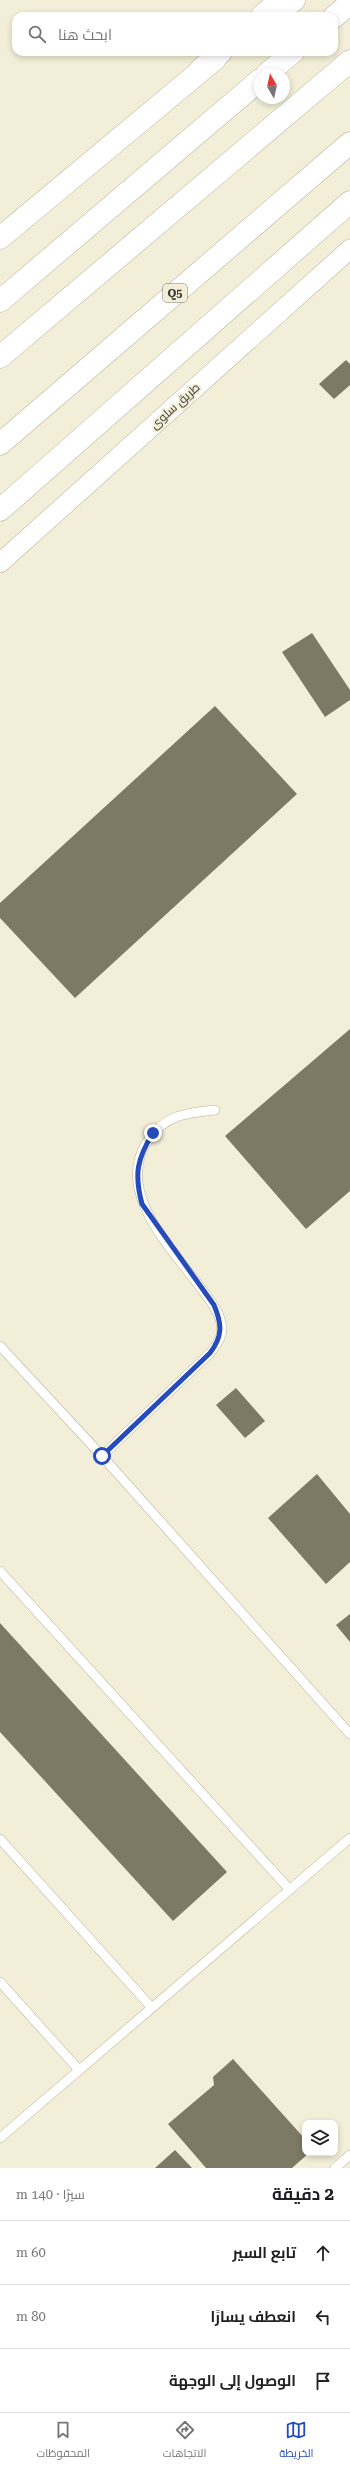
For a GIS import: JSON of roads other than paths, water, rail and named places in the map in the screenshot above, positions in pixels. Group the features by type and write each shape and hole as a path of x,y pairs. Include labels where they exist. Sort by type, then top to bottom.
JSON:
{"main road":[{"path":"266,12 280,0"},
{"path":"278,12 294,0"},
{"path":"338,14 350,3"},
{"path":"0,238 216,56"},
{"path":"200,70 219,56"},
{"path":"274,68 287,56"},
{"path":"0,358 350,61"},
{"path":"0,301 254,85"},
{"name":"Q5","path":"0,444 350,143"},
{"path":"0,510 350,202"}],"street":[{"name":"طريق سلوى","path":"0,563 350,250"}],"lane":[{"path":"102,1456 210,1353 221,1334 221,1324 214,1305 152,1220 142,1204 137,1186 137,1167 143,1149 153,1133 168,1121 184,1113 215,1110"},
{"path":"0,1346 102,1456 350,1734"},
{"path":"0,1572 290,1890"},
{"path":"0,2138 350,1838"},
{"path":"0,1839 152,2008"},
{"path":"0,1982 79,2070"},
{"path":"335,2168 350,2155"}]}
